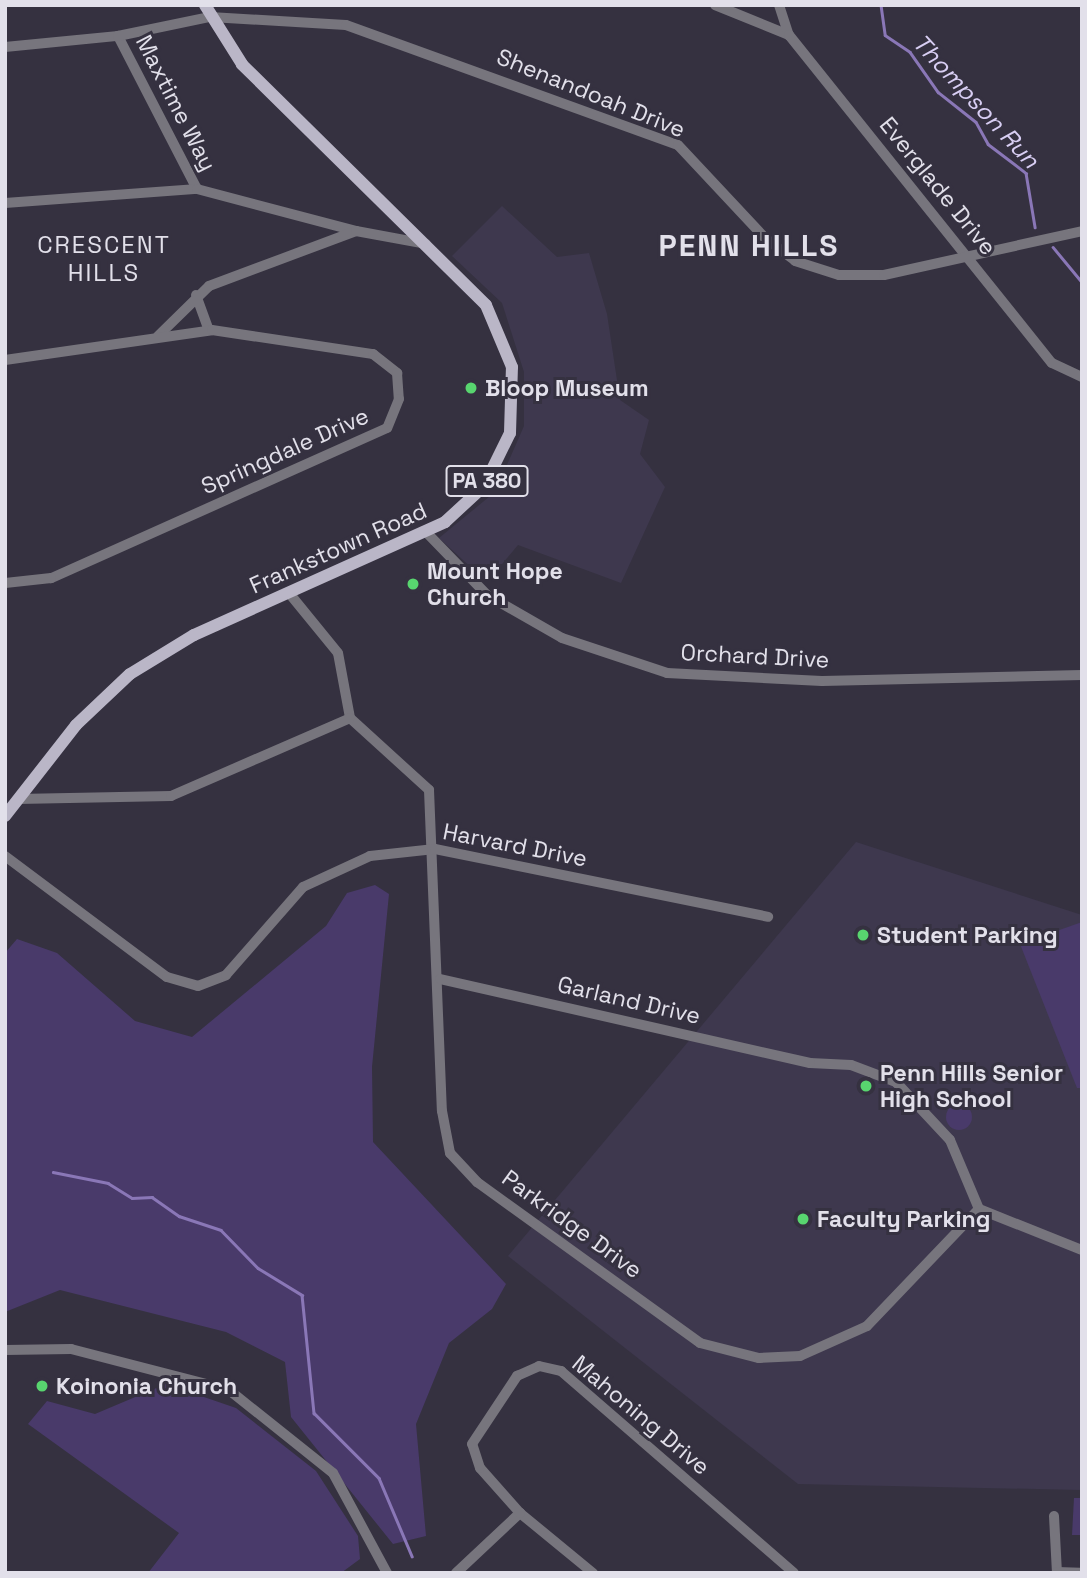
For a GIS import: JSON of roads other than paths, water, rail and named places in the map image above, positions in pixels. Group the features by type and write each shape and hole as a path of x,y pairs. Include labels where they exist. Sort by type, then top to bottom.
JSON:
{"main road":[{"name":"Frankstown Road","path":"5,816 76,725 131,674 194,635 427,533 460,512 493,472 510,433 514,383 508,349 485,305 242,64 208,11"}],"street":[{"path":"715,5 789,35"},
{"name":"Everglade Drive","path":"779,5 789,35 1052,363 1082,377"},
{"name":"Shenandoah Drive","path":"5,47 118,36 208,11 346,24 678,145 795,261 839,275 884,275 1082,231"},
{"name":"Maxtime Way","path":"118,36 197,189"},
{"path":"5,203 197,189 356,232 426,244"},
{"path":"158,336 196,295 233,274 356,232"},
{"path":"196,295 209,330"},
{"name":"Springdale Drive","path":"5,360 209,330 373,354 397,373 399,399 387,428 51,579 5,583"},
{"name":"Orchard Drive","path":"427,533 486,595 562,638 667,674 822,681 1082,675"},
{"path":"18,799 171,796 350,718 338,653 289,593"},
{"name":"Parkridge Drive","path":"350,718 429,790 435,849 442,1111 450,1153 477,1182 700,1343 759,1358 800,1356 832,1345 867,1326 906,1291 979,1209"},
{"name":"Harvard Drive","path":"5,856 167,977 198,986 226,975 303,887 370,856 435,849 768,917"},
{"name":"Garland Drive","path":"440,979 810,1063 851,1065 896,1082 950,1140 979,1209"},
{"path":"979,1209 1082,1250"},
{"path":"5,1350 71,1349 229,1390 333,1473 387,1573"},
{"name":"Mahoning Drive","path":"520,1513 480,1468 472,1444 517,1376 539,1366 562,1370 794,1573"},
{"path":"456,1573 520,1513 593,1573"},
{"path":"1054,1516 1057,1572 1080,1573"}],"waterway":[{"name":"Thompson Run","path":"881,5 885,35 910,52 938,92 976,122 988,144 1026,173 1035,227"},
{"name":"Thompson Run","path":"1053,247 1082,282"},
{"path":"53,1172 108,1183 132,1198 152,1197 179,1216 221,1230 258,1268 302,1295 314,1413 379,1478 412,1556"}],"place":[{"name":"Bloop Museum","path":"471,388"},
{"name":"Mount Hope Church","path":"413,584"},
{"name":"Student Parking","path":"863,935"},
{"name":"Penn Hills Senior High School","path":"866,1086"},
{"name":"Faculty Parking","path":"803,1219"},
{"name":"Koinonia Church","path":"42,1386"}],"district":[{"name":"PENN HILLS","path":"749,246"},
{"name":"CRESCENT HILLS","path":"104,259"}]}
